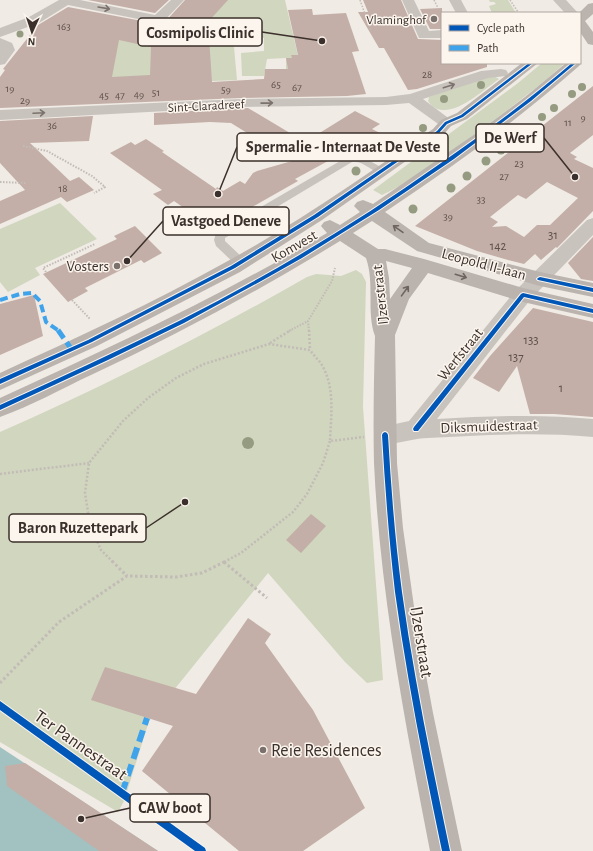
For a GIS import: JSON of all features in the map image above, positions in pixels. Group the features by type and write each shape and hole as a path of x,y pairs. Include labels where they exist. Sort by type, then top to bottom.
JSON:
{"main road":[{"path":"581,18 593,7"},
{"path":"581,24 593,42 581,57"},
{"name":"Komvest","path":"0,382 104,334 240,262 347,196 438,132 446,123 462,116 503,72 528,64"},
{"name":"Komvest","path":"0,408 141,342 221,302 341,233 475,142 539,93 573,64"},
{"name":"Leopold II-laan","path":"347,196 374,212 423,256 524,295 593,311"},
{"name":"Leopold II-laan","path":"316,216 374,255 423,256 593,290"},
{"name":"IJzerstraat","path":"374,255 380,275 380,319 385,336 387,479 393,545 406,642 420,727 446,851"},
{"name":"IJzerstraat","path":"385,336 400,297 423,256"}],"street":[{"path":"0,32 28,22 67,1 158,19 178,0"},
{"path":"408,0 424,35 441,34"},
{"path":"455,0 461,12"},
{"path":"560,0 571,12"},
{"path":"0,42 7,46 8,50 0,61"},
{"name":"Sint-Claradreef","path":"0,115 241,103 371,101 412,98 486,74 503,72"},
{"path":"412,98 446,123"},
{"name":"Werfstraat","path":"416,429 524,295 593,224"},
{"name":"Diksmuidestraat","path":"386,435 416,429 521,424 562,425 593,428"}],"lane":[{"path":"240,262 220,243 220,236 350,159 358,158 383,171"}],"path":[{"path":"360,0 371,30"},
{"path":"434,0 438,8"},
{"path":"510,0 518,12"},
{"path":"23,146 47,152 92,176 105,187 94,192"},
{"path":"0,182 26,183"},
{"path":"46,272 42,268 95,244"},
{"path":"127,576 101,550 90,525 85,493 89,463 123,421 148,398 176,378 204,364 270,344 285,333 308,321 332,281 335,268"},
{"path":"72,300 104,334"},
{"path":"0,683 2,678 59,622 127,576 176,577 202,572 241,553 292,512 307,494 323,463 330,441 331,416 329,385 323,368 310,350 308,321"},
{"path":"270,344 310,350"},
{"path":"330,441 386,435"},
{"path":"0,474 89,463"},
{"path":"224,562 267,598"}],"green space":[{"path":"210,0 285,0 301,69 286,84 286,58 267,59 264,76 242,76 241,53 264,51 264,38 236,32 238,30 225,27 215,35 204,32 211,25 206,23"},
{"path":"489,0 508,0 515,12 492,12 489,6 496,4 494,2 490,2"},
{"path":"111,38 196,45 225,42 234,47 237,80 166,83 112,78 43,65"},
{"path":"541,64 564,64 509,109 418,175 382,195 373,190 518,83"},
{"path":"492,75 499,79 464,104 444,110 435,108 428,101 429,97"},
{"path":"60,203 97,239 35,268 40,275 8,292 0,282 0,229"},
{"path":"356,270 362,274 366,282 363,407 383,680 367,683 345,662 268,573 149,721 124,801 118,812 0,742 0,432 155,359 232,319 307,277 316,274 341,276"}],"water":[{"path":"0,747 158,851 0,851"}],"building":[{"path":"88,0 169,0 155,13"},
{"path":"185,0 228,0 208,22 212,82 264,79 265,69 288,69 286,58 292,58 291,55 298,55 288,10 312,9 313,15 346,13 359,51 352,52 366,94 347,96 241,98 0,108 0,77 5,70 3,69 38,25 68,7 158,24 164,23","holes":["119,40 151,47 150,75 112,77"]},
{"path":"363,0 401,0 418,39 441,40 441,64 487,64 487,67 417,89 408,90 384,48 379,48 358,12 368,12"},
{"name":"Vlaminghof","path":"442,8 441,29 430,29 420,9"},
{"path":"593,86 593,135 570,153 577,157 574,159 593,168 593,211 557,248 556,247 541,260 535,254 524,264 477,251 415,226","holes":["547,182 578,198 550,225 537,225 524,237 506,226 492,227 498,222 490,217 518,195 526,199"]},
{"path":"248,108 305,142 355,111 380,124 372,129 392,139 366,156 349,147 342,151 339,150 337,151 339,155 295,179 298,181 224,223 207,224 174,201 168,205 153,194 162,190 110,153 131,142 135,145 146,139 164,151 162,152 216,189 217,187 223,191 240,181 245,184 253,173 257,171 292,161 231,123 210,122 154,125 154,113"},
{"path":"93,116 89,141 30,143 70,181 79,177 94,190 67,202 61,197 0,224 0,201 25,190 0,163 0,121"},
{"path":"135,226 162,253 144,263 141,260 85,288 88,291 68,302 43,274 117,239 114,236"},
{"path":"593,237 593,281 581,279 568,263"},
{"path":"34,295 43,336 0,355 0,304"},
{"path":"533,308 593,322 593,417 530,414 517,366 499,392 473,378 490,356"},
{"path":"311,514 326,526 301,553 286,540"},
{"name":"Reie Residences","path":"248,618 271,634 265,643 313,710 365,808 303,851 239,851 142,771 173,726 91,700 105,667 196,694"},
{"path":"25,763 158,851 99,851 7,786 5,766"}],"marked path":[{"path":"0,300 27,292 37,296 46,322 59,331 72,350"},
{"path":"122,793 147,718"}],"cycle path":[{"path":"0,382 90,341 233,267 316,216 438,132 446,123 462,116 530,64"},
{"path":"0,408 182,322 301,257 377,209 452,158 545,88 573,64"},
{"path":"540,279 593,290"},
{"path":"416,429 523,295 593,311"},
{"path":"385,435 393,540 406,644 446,851"},
{"name":"Ter Pannestraat","path":"0,705 202,851"}],"place":[{"name":"Vlaminghof","path":"434,19"},
{"name":"Cosmipolis Clinic","path":"322,41"},
{"name":"De Werf","path":"575,177"},
{"name":"Spermalie - Internaat De Veste","path":"218,194"},
{"name":"Vastgoed Deneve","path":"127,261"},
{"name":"Vosters","path":"117,266"},
{"name":"Baron Ruzettepark","path":"185,502"},
{"name":"Reie Residences","path":"263,750"},
{"name":"CAW boot","path":"81,819"}]}
